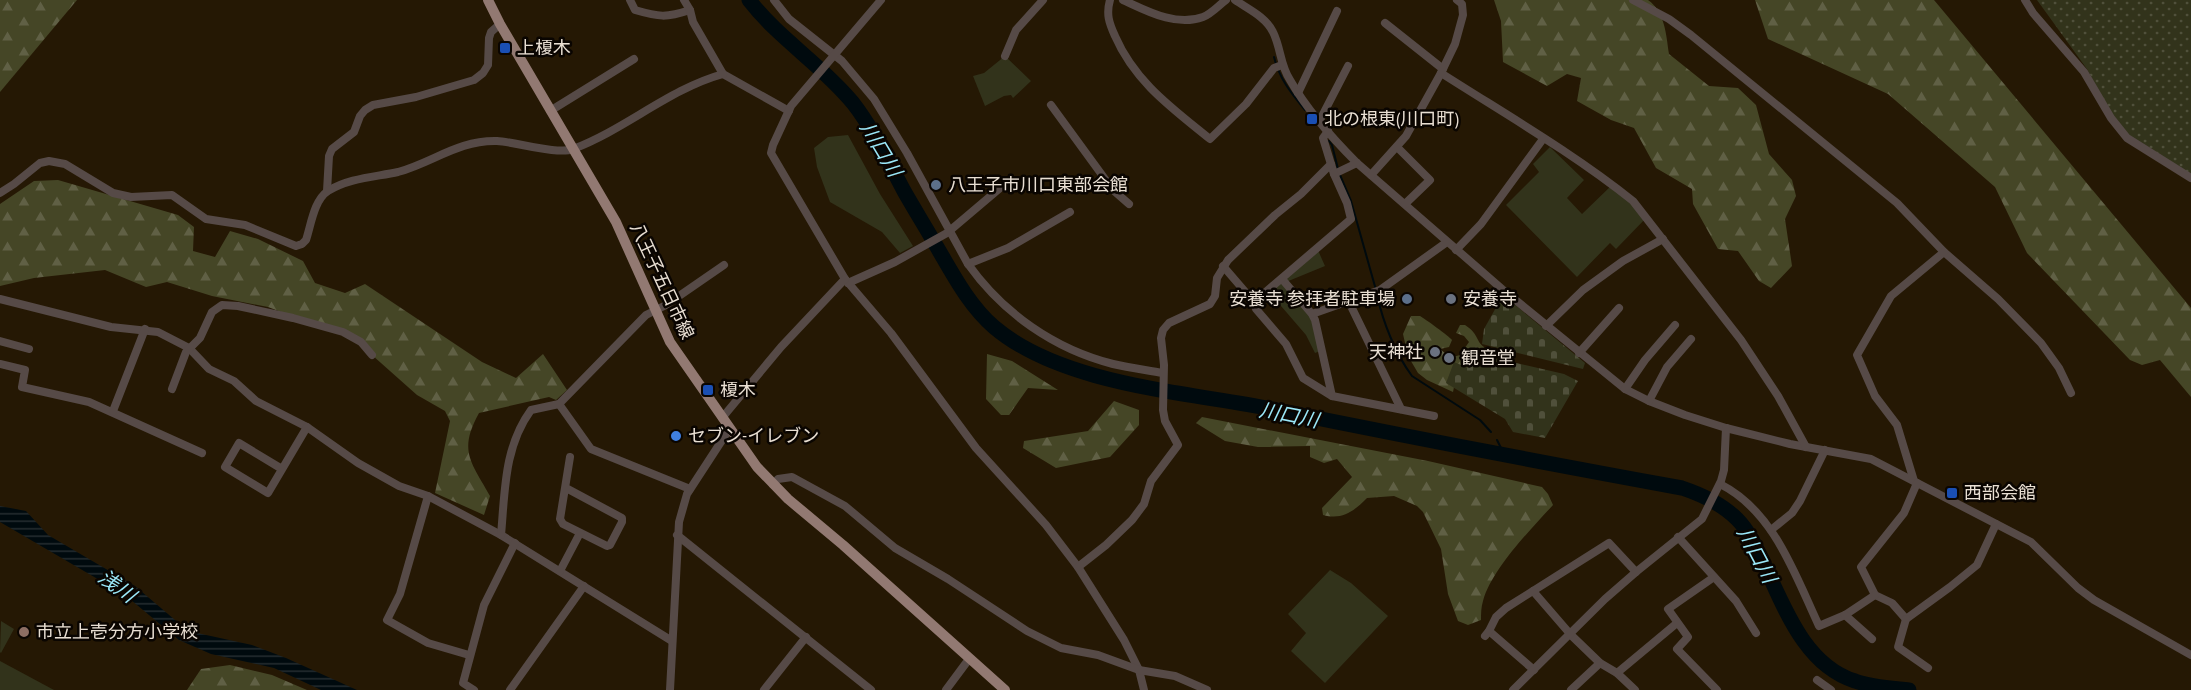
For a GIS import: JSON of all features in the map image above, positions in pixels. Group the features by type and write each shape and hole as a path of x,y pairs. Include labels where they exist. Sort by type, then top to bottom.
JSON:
{"main road":[{"name":"八王子五日市線","path":"488,0 620,230 670,342 757,467 773,485 1005,690"}],"street":[{"path":"630,0 635,10 658,16 668,17 690,10"},
{"path":"684,0 693,22 723,74 789,111"},
{"path":"774,0 789,19 858,79 878,105 968,264 1007,308 1049,339 1097,359 1163,374"},
{"path":"881,0 789,111 771,153 846,281 891,333 963,432 1002,479 1046,525 1078,567 1112,617 1139,670 1144,690"},
{"path":"1005,56 1016,30 1043,0"},
{"path":"1110,0 1107,11 1109,22 1122,52 1137,74 1160,97 1210,139 1246,104 1278,66"},
{"path":"1123,0 1160,16 1174,19 1204,17 1226,0"},
{"path":"1234,0 1263,19 1270,27 1275,36 1278,66 1328,131 1357,163 1546,326 1625,389 1649,401 1726,428 1806,447 1871,459 2031,542 2078,588 2094,600 2191,655"},
{"path":"1371,175 1406,136 1442,71 1455,44 1463,15 1462,4 1457,0"},
{"path":"1633,0 1669,19 1691,35 1897,203 1944,252 1998,299 2041,343 2059,368 2071,393"},
{"path":"2025,0 2033,13 2084,72 2111,118 2127,138 2191,178"},
{"path":"1298,93 1337,11"},
{"path":"1385,23 1442,71 1612,184 1633,201 1741,340 1778,396 1806,447"},
{"path":"0,193 40,163 56,162 65,164 113,193 131,197 172,195 206,219 245,225 296,246 302,244 306,240 317,207 327,191 329,156 332,149 354,132 365,110 373,105 416,97 474,80 483,73 488,65 489,38 491,32 500,24"},
{"path":"550,111 634,58"},
{"path":"1320,120 1348,66"},
{"path":"327,191 363,178 418,166 466,144 499,141 559,150 573,149 640,116 692,85 723,74"},
{"path":"1051,105 1107,183 1129,204"},
{"path":"1254,302 1351,219 1323,138 1328,131"},
{"path":"1456,250 1481,224 1544,139"},
{"path":"1397,147 1430,180 1405,204"},
{"path":"1337,173 1357,163"},
{"path":"1078,567 1132,520 1144,504 1151,481 1178,445 1165,421 1163,406 1161,338 1163,330 1168,323 1210,304 1215,296 1217,278 1223,266 1331,164"},
{"path":"722,418 782,346 846,281 895,262 949,232 1006,183"},
{"path":"968,264 1008,248 1070,212"},
{"path":"1546,326 1583,290 1623,261 1664,239"},
{"path":"1312,314 1376,292 1447,242"},
{"path":"1906,619 1892,603 1875,595 1861,567 1904,513 1915,482 1897,425 1875,396 1857,355 1891,297 1944,252"},
{"path":"501,535 507,463 513,442 531,410 559,404 645,315 724,265"},
{"path":"1223,266 1286,344 1303,378 1332,396 1434,416"},
{"path":"1282,279 1312,314 1332,396"},
{"path":"0,299 111,327 158,332 189,348 209,369 234,381 256,401 307,427 358,463 399,486 428,496 501,535 672,641"},
{"path":"1349,302 1401,409"},
{"path":"172,388 186,352 200,338 212,312 222,305 285,316 335,330 361,342 372,355"},
{"path":"1579,353 1619,308"},
{"path":"1625,389 1645,360 1675,325"},
{"path":"113,411 145,329"},
{"path":"1649,401 1667,367 1691,339"},
{"path":"0,341 29,349"},
{"path":"0,364 25,370 22,387 89,402 202,453"},
{"path":"559,404 591,449 690,489"},
{"path":"282,469 239,443 225,467 268,494 307,427"},
{"path":"1513,690 1636,572 1702,519 1720,484 1724,470 1726,428"},
{"path":"670,690 677,535 685,499 730,429"},
{"path":"1771,530 1792,513 1825,450"},
{"path":"566,488 622,518 610,545 607,546 580,533 563,524 560,519 570,457"},
{"path":"773,485 778,479 792,477 845,506 895,548 948,579 1027,631 1061,648 1098,655 1139,670 1175,676 1207,690"},
{"path":"1720,484 1747,502 1771,530 1819,626 1845,615 1875,595"},
{"path":"428,496 400,594 387,620 428,643 469,655"},
{"path":"1928,668 1899,647 1906,619 1977,565 1996,524"},
{"path":"560,571 580,533"},
{"path":"677,535 871,690"},
{"path":"1678,537 1736,601 1756,633"},
{"path":"474,690 463,683 469,655 484,605 514,543"},
{"path":"1534,670 1487,634 1496,617 1609,543 1636,572"},
{"path":"1714,577 1668,609 1688,637 1677,649 1717,690"},
{"path":"510,690 584,586"},
{"path":"1533,591 1570,634 1600,663 1617,673 1630,689"},
{"path":"1845,615 1872,639"},
{"path":"1617,673 1677,623"},
{"path":"764,690 806,637"},
{"path":"946,690 969,659"},
{"path":"1571,690 1600,663"}],"green space":[{"path":"0,0 77,0 0,92"},
{"path":"1494,0 1648,0 1661,17 1666,31 1669,54 1709,86 1738,88 1756,105 1769,154 1792,180 1796,196 1785,219 1792,266 1771,288 1759,281 1738,251 1718,249 1693,204 1692,189 1656,168 1634,128 1611,120 1577,101 1581,78 1567,74 1547,86 1503,62 1501,21"},
{"path":"1755,0 1934,0 2191,308 2191,397 2160,360 2142,365 2130,360 2027,253 1995,187 1888,94 1768,39"},
{"path":"2037,0 2191,0 2191,176 2126,136 2114,122 2087,69"},
{"path":"1005,56 1031,81 1013,98 1011,95 1004,96 985,106 973,76 984,73"},
{"path":"848,135 880,194 913,246 900,253 882,232 830,202 817,167 814,148 828,137"},
{"path":"1550,147 1584,180 1567,198 1582,214 1612,185 1647,217 1616,249 1610,243 1577,277 1506,205 1539,172 1533,164"},
{"path":"58,180 178,215 194,227 193,251 215,257 230,231 258,239 303,261 315,283 345,293 365,284 482,362 516,378 543,354 567,390 556,400 549,397 479,413 469,437 468,447 473,465 490,496 484,515 435,493 450,421 445,411 417,395 372,355 361,342 268,307 212,296 167,282 146,287 105,270 34,278 0,286 0,204 34,181"},
{"path":"1317,248 1325,266 1286,282 1312,314 1323,350 1315,353 1306,335 1268,291"},
{"path":"1503,295 1585,363 1583,369 1482,344 1484,329"},
{"path":"1411,316 1420,316 1452,340 1449,347 1440,349 1446,354 1443,361 1447,362 1460,355 1469,342 1464,336 1456,333 1460,325 1469,328 1484,347 1481,362 1454,387 1453,392 1427,380 1418,373 1408,356 1403,334"},
{"path":"987,354 1012,361 1058,390 1028,388 1009,415 1001,415 986,399"},
{"path":"1490,357 1564,374 1578,381 1545,438 1513,432 1505,419 1446,383 1454,362 1468,368 1471,362"},
{"path":"1114,401 1139,410 1139,425 1110,457 1056,468 1023,448 1024,441 1088,431"},
{"path":"1202,417 1428,461 1542,487 1553,505 1513,550 1494,576 1483,601 1481,620 1468,625 1458,621 1448,594 1441,549 1423,512 1417,506 1394,496 1367,498 1342,516 1323,515 1322,508 1352,477 1337,459 1324,463 1310,457 1310,446 1258,447 1225,441 1196,423"},
{"path":"1330,570 1351,583 1388,616 1325,683 1291,651 1306,633 1288,614"},
{"path":"1,621 14,629 1,653 0,652"},
{"path":"0,661 54,690 0,690"},
{"path":"230,665 272,675 307,690 187,690 201,669"}],"water":[{"name":"浅川","path":"0,506 26,511 48,535 135,586 188,631 252,645 357,690 321,690 274,668 211,654 179,640 125,595 0,522"}],"waterway":[{"name":"川口川","path":"749,0 774,27 841,89 861,113 965,293 994,327 1022,346 1054,362 1089,374 1127,383 1690,491 1712,500 1737,519 1745,529 1788,615 1809,648 1822,662 1837,673 1855,681 1909,690"},
{"path":"1274,57 1282,79 1305,110"},
{"path":"1329,141 1338,169"},
{"path":"1340,175 1351,201 1376,290"},
{"path":"1377,295 1390,337 1412,376 1480,420 1491,432"},
{"path":"1497,440 1505,456"}],"place":[{"name":"上榎木","path":"505,48"},
{"name":"北の根東(川口町)","path":"1312,119"},
{"name":"八王子市川口東部会館","path":"936,185"},
{"name":"安養寺 参拝者駐車場","path":"1407,299"},
{"name":"安養寺","path":"1451,299"},
{"name":"天神社","path":"1435,352"},
{"name":"観音堂","path":"1449,358"},
{"name":"榎木","path":"708,390"},
{"name":"セブン-イレブン","path":"676,436"},
{"name":"西部会館","path":"1952,493"},
{"name":"市立上壱分方小学校","path":"24,632"}]}
